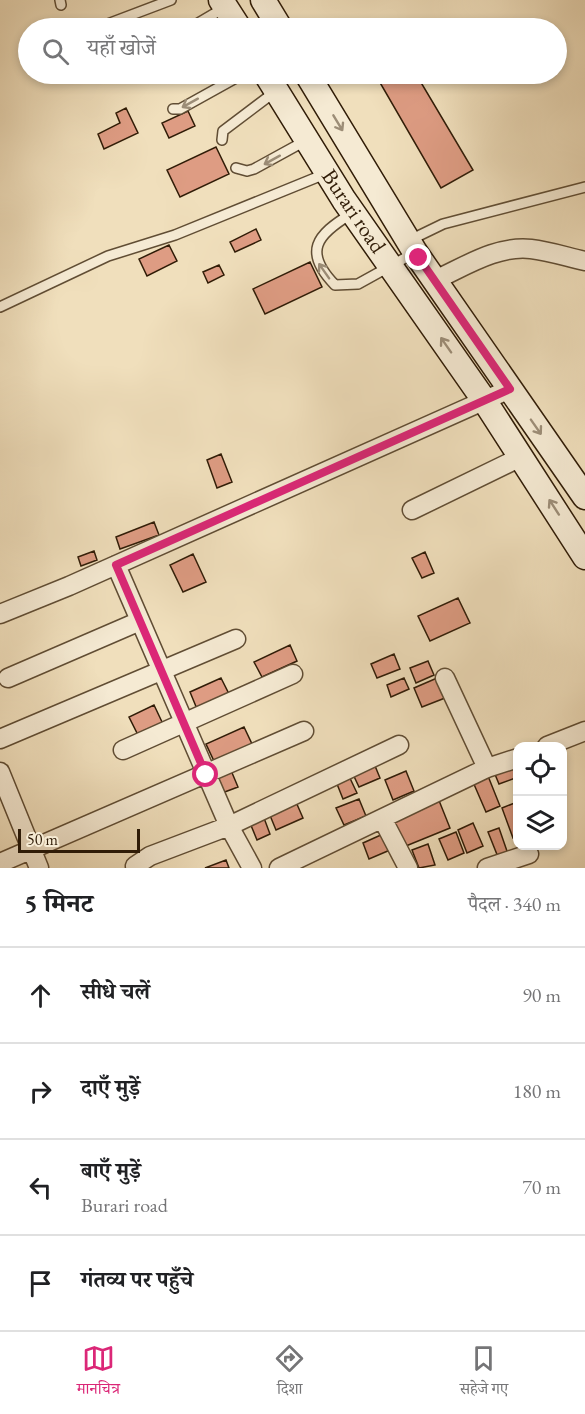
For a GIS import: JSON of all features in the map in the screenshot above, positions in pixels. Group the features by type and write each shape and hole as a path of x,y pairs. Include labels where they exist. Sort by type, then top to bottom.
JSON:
{"main road":[{"path":"263,0 274,18"},
{"path":"224,3 233,18"},
{"name":"Burari road","path":"273,84 353,213 484,400 585,557"},
{"name":"Burari road","path":"313,84 412,247 584,494"}],"street":[{"path":"435,280 488,256 515,249 531,249 585,261"},
{"path":"0,614 116,565 510,389"},
{"path":"412,510 521,457"},
{"path":"116,565 206,775 229,826 252,868"},
{"path":"8,678 140,621"},
{"path":"0,739 236,639"},
{"path":"123,750 293,674"},
{"path":"446,678 487,768"},
{"path":"0,862 304,731"},
{"path":"559,742 585,731"},
{"path":"135,866 150,856 229,826 399,745"},
{"path":"279,868 383,820 391,813 487,768 513,760"},
{"path":"0,772 39,868"},
{"path":"383,820 408,868"},
{"path":"487,868 529,854"}],"lane":[{"path":"124,18 171,0"},
{"path":"204,18 224,3"},
{"path":"174,109 180,109 225,84"},
{"path":"222,140 223,131 270,84"},
{"path":"236,168 254,170 307,140"},
{"path":"0,307 108,256 175,235 328,173"},
{"path":"353,213 331,226 321,237 316,248 316,259 323,272 335,285 345,287 364,282 393,267 412,247 443,224 585,187"}],"building":[{"path":"381,84 422,84 473,170 441,188"},
{"path":"126,108 138,133 104,149 98,134 120,123 116,113"},
{"path":"188,111 195,126 169,138 162,123"},
{"path":"216,147 229,174 180,197 167,170"},
{"path":"256,229 261,240 235,252 230,242"},
{"path":"169,245 177,261 147,276 139,259"},
{"path":"310,262 322,287 265,314 253,289"},
{"path":"219,265 224,275 208,283 203,272"},
{"path":"221,454 232,482 217,488 207,460"},
{"path":"154,522 159,535 120,549 116,537"},
{"path":"94,551 97,560 81,566 78,557"},
{"path":"425,552 434,573 422,578 412,558"},
{"path":"193,554 206,582 183,592 170,565"},
{"path":"458,598 470,623 430,641 418,616"},
{"path":"290,645 297,661 262,677 254,662"},
{"path":"394,654 400,669 377,678 371,664"},
{"path":"428,661 434,675 416,683 410,668"},
{"path":"221,678 229,694 197,709 190,692"},
{"path":"404,678 409,689 391,697 387,685"},
{"path":"437,678 445,698 422,707 414,688"},
{"path":"154,705 163,724 138,735 129,717"},
{"path":"244,727 252,744 214,761 206,744"},
{"path":"373,761 380,778 359,787 351,770"},
{"path":"513,764 513,779 499,784 494,772"},
{"path":"230,768 238,787 222,793 215,774"},
{"path":"406,771 414,791 393,800 385,780"},
{"path":"348,774 357,793 343,799 335,779"},
{"path":"488,776 500,806 486,812 473,782"},
{"path":"438,798 450,828 401,848 389,818"},
{"path":"359,799 366,816 344,825 336,808"},
{"path":"296,802 303,818 276,830 269,813"},
{"path":"513,804 513,838 502,808"},
{"path":"264,818 270,834 257,840 250,823"},
{"path":"473,823 483,846 467,853 458,830"},
{"path":"499,828 508,854 498,857 488,832"},
{"path":"456,832 464,853 448,860 439,839"},
{"path":"383,834 390,850 369,859 363,843"},
{"path":"428,844 435,865 419,868 412,850"},
{"path":"226,860 229,868 205,868"}],"route":[{"path":"206,775 116,565 510,389 419,258"}]}
